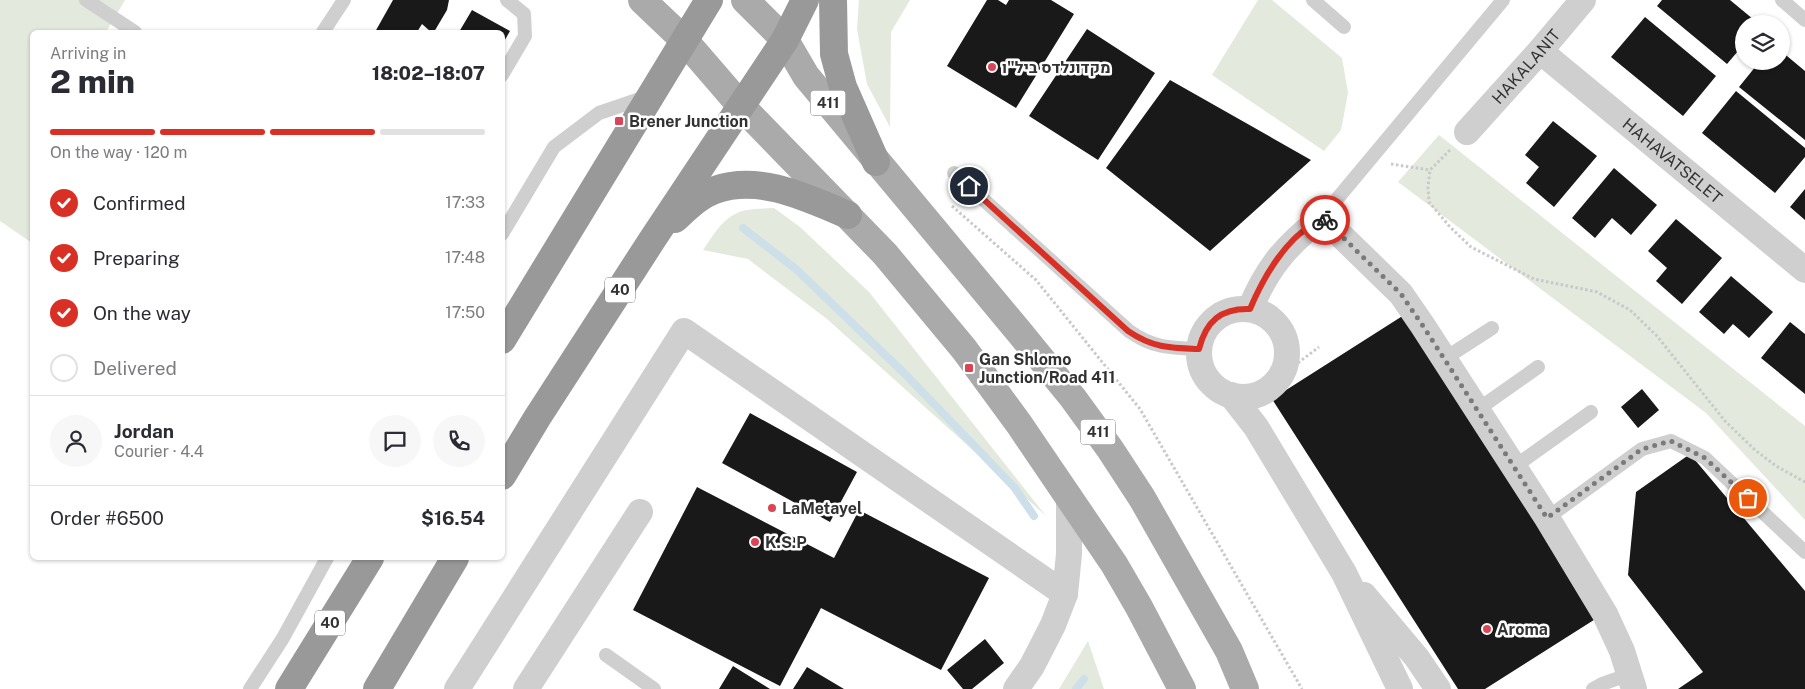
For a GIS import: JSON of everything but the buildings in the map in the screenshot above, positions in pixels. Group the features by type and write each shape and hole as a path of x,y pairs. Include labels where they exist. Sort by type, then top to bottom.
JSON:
{"highway":[{"path":"505,335 709,0"},
{"name":"40","path":"505,471 652,240 785,40 805,0"},
{"path":"833,0 834,54 843,87 876,162"},
{"path":"652,240 693,202 715,190 741,185 796,193 848,214"},
{"name":"40","path":"289,689 369,560"},
{"path":"377,689 454,560"}],"main road":[{"path":"642,0 684,40 741,106 885,254 964,349 1069,496 1114,564 1182,689"},
{"name":"411","path":"745,0 785,40 806,76 1073,398 1142,498 1228,651 1245,689"}],"street":[{"name":"HAKALANIT","path":"1467,132 1583,0"},
{"name":"HAHAVATSELET","path":"1540,51 1805,270"},
{"path":"1250,309 1260,285 1278,258 1294,239 1322,217 1401,294 1547,518 1605,614 1622,651 1632,682"},
{"path":"1283,473 1272,435 1268,406 1286,361 1287,347 1283,334 1275,322 1264,313 1250,309 1236,309 1223,313 1211,322 1202,335 1199,349 1200,364 1206,378 1217,388 1230,395 1256,428 1283,473 1344,573 1400,689"},
{"path":"457,689 684,331 1065,594"},
{"path":"1230,395 1245,396 1260,393 1277,380"},
{"path":"1016,689 1032,666 1053,625 1065,594 1070,528 1069,496"},
{"path":"526,689 640,512"},
{"path":"1344,573 1418,658 1438,689"},
{"path":"1228,651 1260,689"}],"lane":[{"path":"86,0 132,30"},
{"path":"325,30 344,0"},
{"path":"505,70 525,36 524,14 507,0"},
{"path":"1313,0 1344,27"},
{"path":"1322,217 1503,0"},
{"path":"1782,0 1805,20"},
{"path":"505,229 554,147 599,113 649,96"},
{"path":"954,173 1128,331 1144,342 1169,348 1199,349"},
{"path":"1444,359 1492,328"},
{"path":"1478,410 1538,367"},
{"path":"1514,467 1591,412"},
{"path":"1547,518 1642,449 1671,441 1705,458 1805,552"},
{"path":"250,689 283,638 326,560"},
{"path":"606,654 654,689"},
{"path":"1593,689 1602,684 1632,682"}],"path":[{"path":"1467,132 1430,170 1428,187 1430,202 1450,226 1471,247 1534,279 1597,292 1630,310 1662,343 1725,422 1755,450 1776,466 1805,482"},
{"path":"1367,163 1402,165 1430,170"},
{"path":"1277,380 1319,346"}],"shaded area":[{"path":"0,0 125,0 107,30 30,30 30,242 0,221"},
{"path":"859,0 910,0 891,32 890,127 867,84 857,29"},
{"path":"1258,0 1272,0 1342,58 1348,93 1341,130 1324,151 1212,75"},
{"path":"1439,135 1805,426 1805,520 1706,413 1398,182"},
{"path":"774,208 800,227 869,292 1046,516 827,319 748,259 703,250 721,225 735,214 749,210"},
{"path":"1088,641 1104,689 1059,689"}],"waterway":[{"path":"743,228 797,270 905,374 1014,487 1034,516"},
{"path":"1076,689 1084,679"}],"way so far":[{"path":"1325,220 1401,294 1547,518 1642,449 1671,441 1705,458 1748,498"}],"place":[{"name":"מקדונלדס ביל\"ו","path":"992,67"},
{"name":"Brener Junction","path":"619,121"},
{"name":"Gan Shlomo Junction/Road 411","path":"969,368"},
{"name":"LaMetayel","path":"772,508"},
{"name":"K.S.P","path":"755,542"},
{"name":"Aroma","path":"1487,629"}],"route":[{"path":"969,186 1128,331 1144,342 1169,348 1199,349 1202,335 1211,322 1223,313 1236,309 1250,309 1260,285 1278,258 1294,239 1322,217 1325,220"}]}
